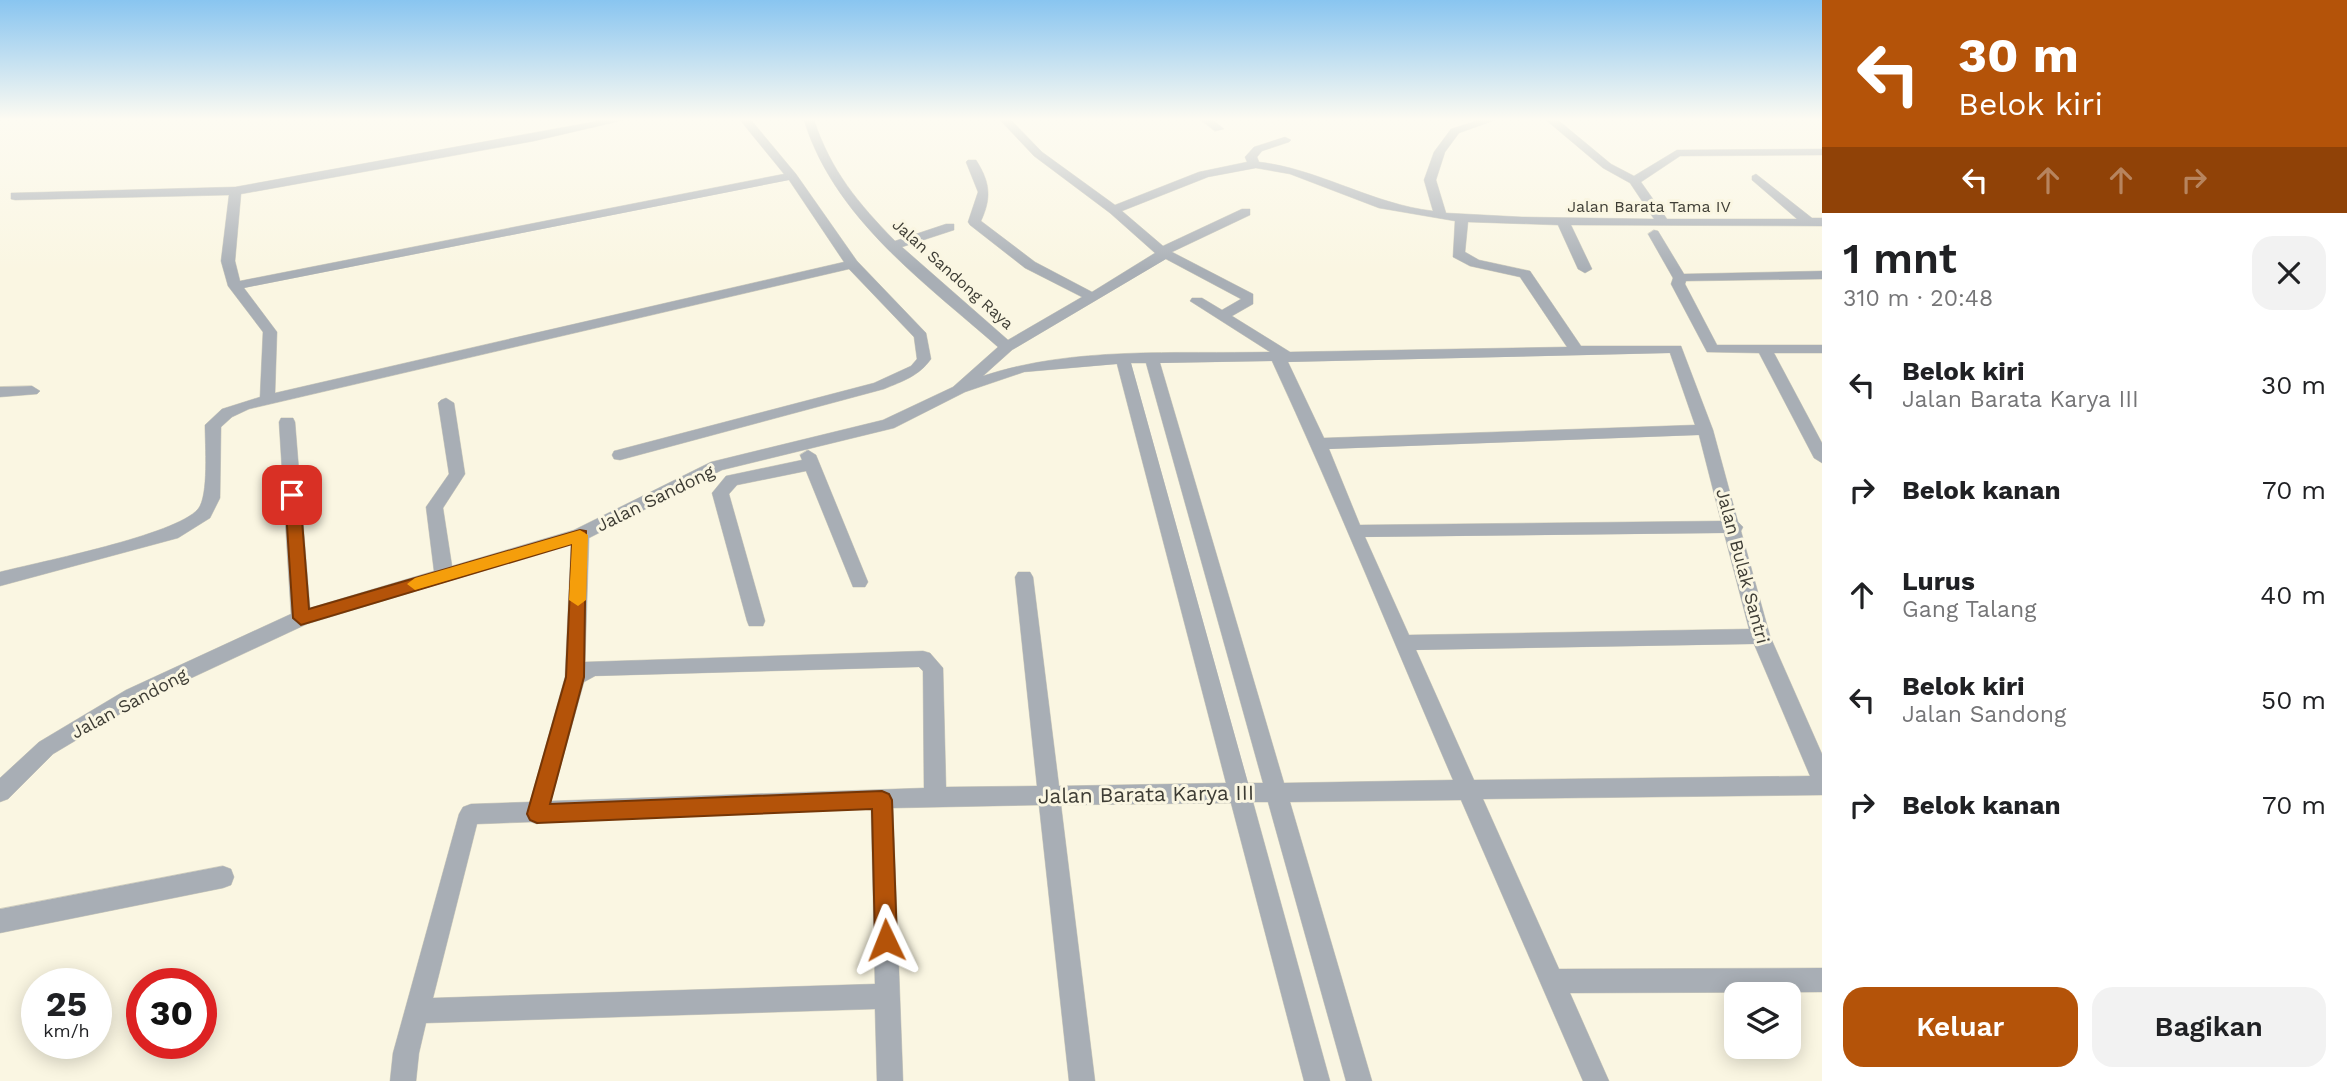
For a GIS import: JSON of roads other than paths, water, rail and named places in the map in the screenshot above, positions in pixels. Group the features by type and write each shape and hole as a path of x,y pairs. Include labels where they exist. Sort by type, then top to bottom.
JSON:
{"street":[{"path":"15,196 235,191 351,170"},
{"path":"620,455 879,386 916,369 924,359 921,336 852,264 787,170"},
{"name":"Jalan Sandong Raya","path":"832,170 894,246 1007,347"},
{"path":"977,170 984,182 985,201 974,222 1030,265 1094,298"},
{"path":"1060,170 1163,251 1248,296 1248,301 1222,316"},
{"name":"Jalan Barata Tama IV","path":"1114,210 1171,187 1224,170"},
{"name":"Jalan Barata Tama IV","path":"1282,170 1306,175 1360,200 1404,210 1462,217 1659,228 1816,222"},
{"path":"1431,170 1428,190 1440,214"},
{"path":"1615,170 1634,181 1659,228 1680,278 1678,284 1684,297 1712,349 1822,349"},
{"path":"1634,181 1650,170"},
{"path":"235,286 792,176"},
{"path":"1756,178 1816,222"},
{"path":"235,191 228,261 235,286 270,332 267,400"},
{"path":"1007,347 1160,258 1163,251 1246,212"},
{"path":"1462,217 1458,254 1475,263 1525,274 1577,351"},
{"path":"1563,222 1585,268"},
{"path":"894,246 950,228"},
{"path":"0,579 172,534 204,514 212,498 213,425 227,413 267,400 852,264"},
{"path":"1680,278 1706,275 1822,275"},
{"path":"1197,300 1284,357 1354,531 1596,1081"},
{"name":"Jalan Sandong","path":"0,792 46,748 132,696 301,618 580,535 717,466 888,424 958,390 1007,347"},
{"name":"Jalan Bulak Santri","path":"1577,351 1676,349 1705,430 1734,527 1760,636 1822,779"},
{"path":"1764,349 1822,456"},
{"path":"958,390 1022,368 1123,359 1577,351"},
{"path":"1123,359 1242,792 1317,1081"},
{"path":"1152,359 1359,1081"},
{"path":"0,392 32,391"},
{"path":"444,575 434,507 457,474 446,403"},
{"path":"287,422 301,618"},
{"path":"1319,444 1705,430"},
{"path":"804,445 859,582"},
{"path":"756,621 720,493 732,480 811,464"},
{"path":"1354,531 1734,527"},
{"path":"537,814 575,677 580,535"},
{"path":"1024,577 1082,1081"},
{"path":"1403,643 1760,636"},
{"path":"575,677 592,668 923,659 933,668 935,797"},
{"name":"Jalan Barata Karya III","path":"417,1011 471,814 537,814 935,797 1822,785"},
{"path":"882,800 890,1081"},
{"path":"0,921 222,877"},
{"path":"1551,981 1822,980"},
{"path":"403,1081 406,1054 417,1011 888,996"}]}
